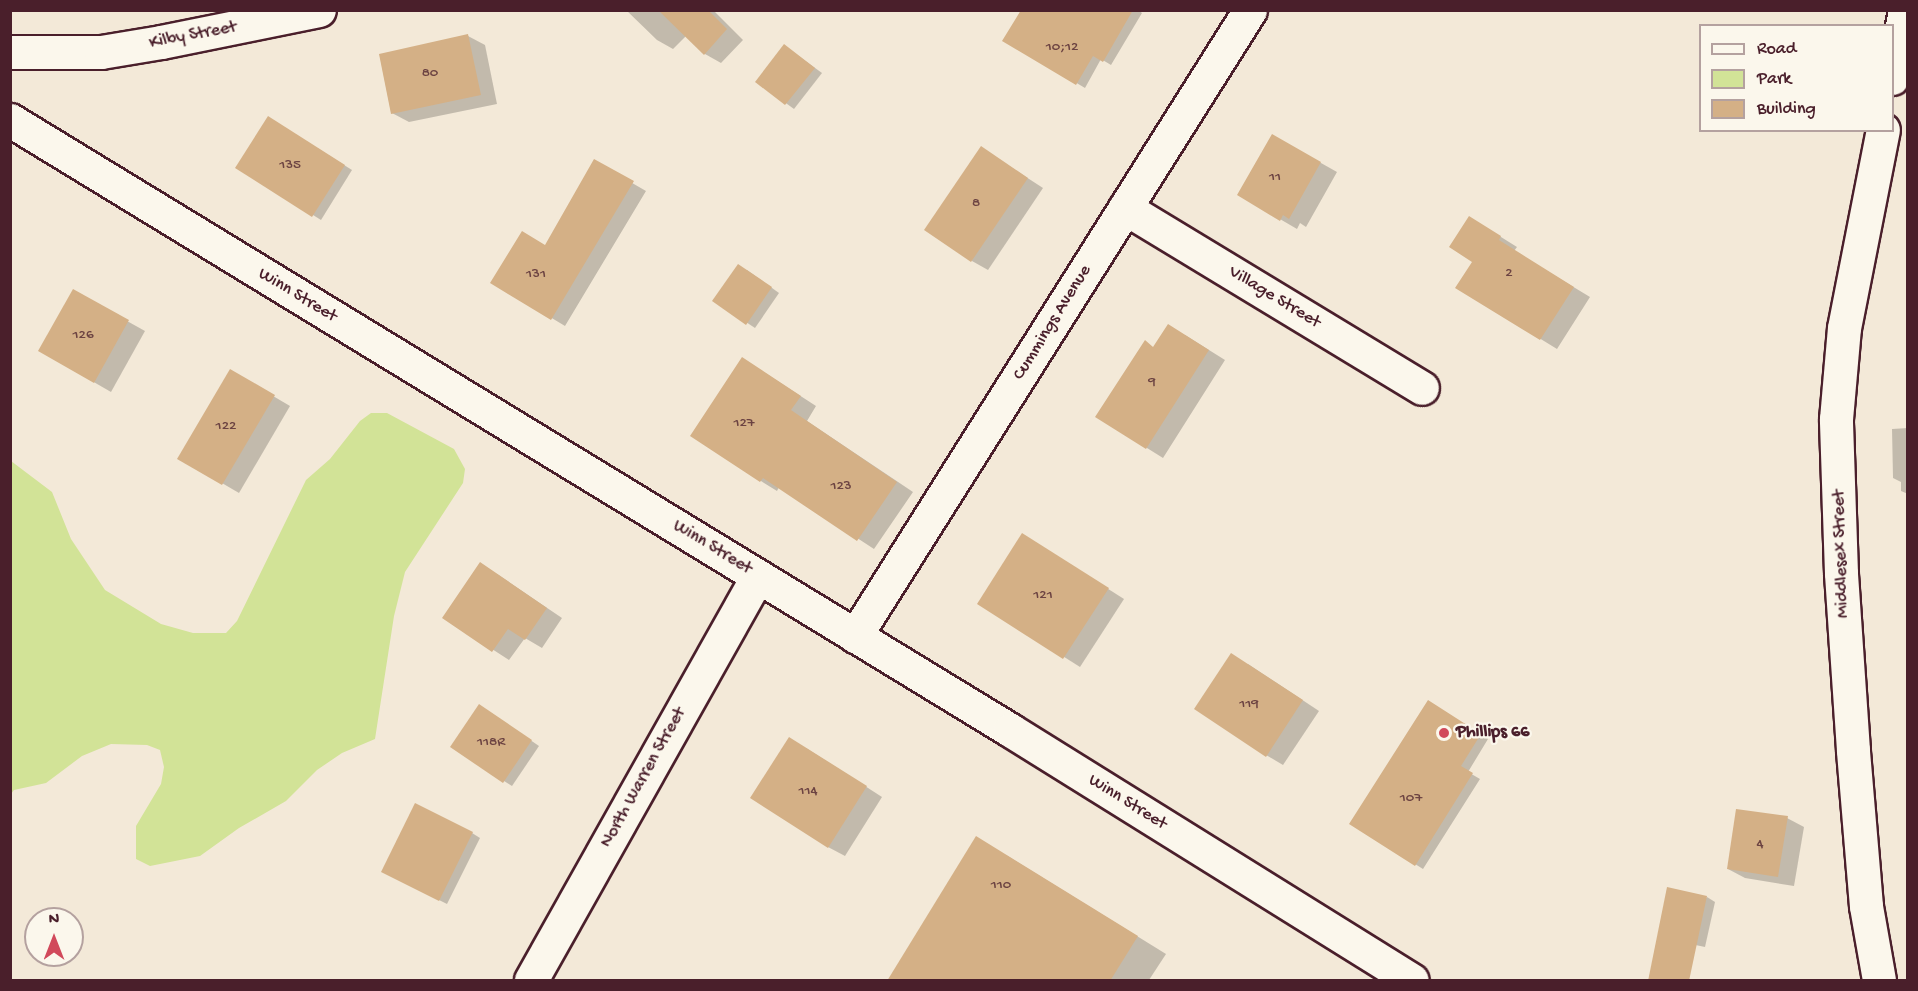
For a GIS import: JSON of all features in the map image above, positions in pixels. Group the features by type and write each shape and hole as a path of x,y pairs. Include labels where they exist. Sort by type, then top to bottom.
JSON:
{"street":[{"name":"Kilby Street","path":"10,52 101,52 173,40 319,10"},
{"name":"Cummings Avenue","path":"855,636 1250,10"},
{"path":"1894,72 1905,10"},
{"name":"Winn Street","path":"10,120 758,576 1412,981"},
{"name":"Middlesex Street","path":"1879,981 1866,906 1852,740 1841,573 1836,420 1844,328 1883,132"},
{"name":"Village Street","path":"1125,208 1422,388"},
{"name":"North Warren Street","path":"531,981 758,576"}],"green space":[{"path":"371,413 387,413 454,449 465,469 463,483 405,572 394,616 375,739 342,753 317,770 286,801 239,828 200,856 150,866 136,859 136,826 161,784 164,767 160,750 147,745 111,744 82,756 46,783 14,790 11,794 11,461 52,492 71,539 105,590 161,624 193,633 226,633 237,621 306,480 330,459 360,421"}],"building":[{"path":"658,10 708,10 727,29 704,55"},
{"path":"1021,10 1133,10 1103,62 1093,56 1076,85 1002,41"},
{"path":"468,34 481,95 391,114 379,54"},
{"path":"784,44 815,68 785,105 755,82"},
{"path":"268,116 345,165 312,217 235,168"},
{"path":"1272,134 1321,162 1289,219 1283,215 1280,221 1237,195"},
{"path":"981,146 1028,178 971,262 924,230"},
{"path":"594,159 634,181 551,320 490,283 522,231 545,245"},
{"path":"1469,216 1501,236 1499,240 1574,287 1540,340 1455,288 1472,262 1449,247"},
{"path":"738,264 772,287 746,325 712,301"},
{"path":"73,289 129,320 94,383 38,351"},
{"path":"1168,324 1209,350 1146,449 1095,417 1145,340 1153,347"},
{"path":"742,357 801,396 791,410 897,482 857,541 763,478 760,482 690,436"},
{"path":"230,369 275,395 222,485 177,459"},
{"path":"1022,533 1109,588 1063,659 977,604"},
{"path":"480,562 547,608 525,640 508,629 492,652 442,618"},
{"path":"1231,653 1303,700 1266,757 1194,709"},
{"path":"1428,700 1481,734 1461,766 1473,773 1415,866 1349,824"},
{"path":"479,704 532,740 503,783 450,747"},
{"path":"789,737 867,786 828,848 750,798"},
{"path":"415,803 473,832 439,901 381,872"},
{"path":"1736,809 1788,816 1778,877 1727,869"},
{"path":"976,836 1138,936 1110,981 887,981"},
{"path":"1667,887 1707,896 1689,981 1648,981"}],"place":[{"name":"Phillips 66","path":"1444,733"}]}
